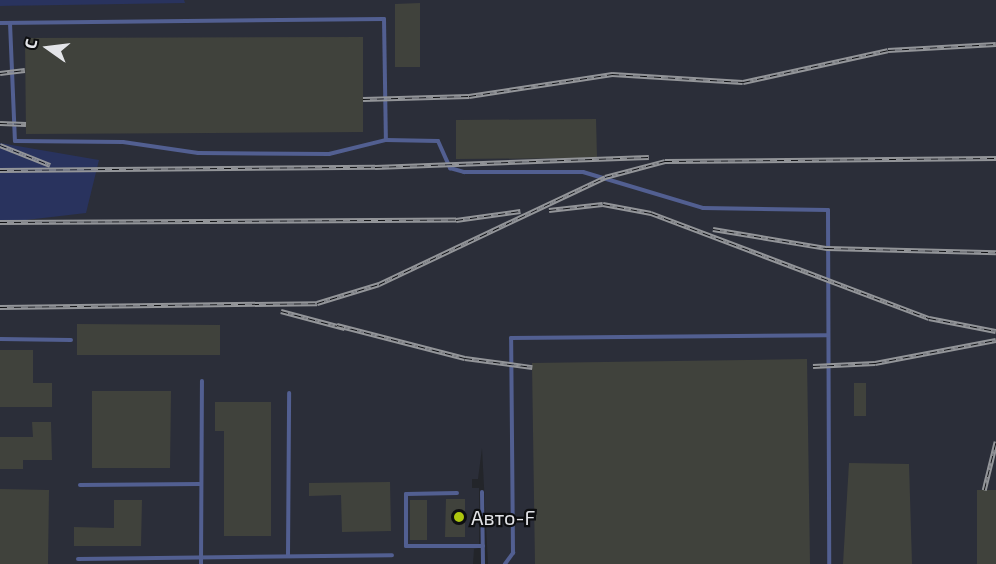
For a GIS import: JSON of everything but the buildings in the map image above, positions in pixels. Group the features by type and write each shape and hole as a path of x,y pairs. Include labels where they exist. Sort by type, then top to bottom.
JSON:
{"lane":[{"path":"0,23 384,20 386,140"},
{"path":"10,23 15,141 123,142 198,153 329,154 386,140 438,141 450,168 464,172 583,172 703,208 828,210 828,564"},
{"path":"506,564 513,552 511,338 828,335"},
{"path":"0,339 71,340"},
{"path":"201,564 202,381"},
{"path":"288,555 289,393"},
{"path":"80,485 200,484"},
{"path":"482,492 483,564"},
{"path":"457,493 406,494 406,546 483,546"},
{"path":"78,559 392,555"}],"shaded area":[{"path":"0,0 184,0 185,3 0,6"},
{"path":"184,0 996,0 996,564 488,564 482,448 478,479 472,479 472,488 479,488 479,548 474,549 473,564 0,564 0,6"},
{"path":"0,143 99,160 86,213 0,223"}],"railway":[{"path":"363,99 469,96 612,74 743,82 888,50 996,44"},
{"path":"0,73 25,70"},
{"path":"0,123 26,124"},
{"path":"0,145 50,165"},
{"path":"0,170 375,167 649,157"},
{"path":"0,307 317,303 379,284 605,177 665,161 996,158"},
{"path":"549,210 603,204 651,213 929,318 996,331"},
{"path":"0,222 456,220 520,211"},
{"path":"713,229 827,248 996,252"},
{"path":"281,311 345,328"},
{"path":"337,325 465,358 532,367"},
{"path":"813,366 875,363 996,340"},
{"path":"984,490 996,441"}],"place":[{"name":"Авто-F","path":"459,517"}]}
